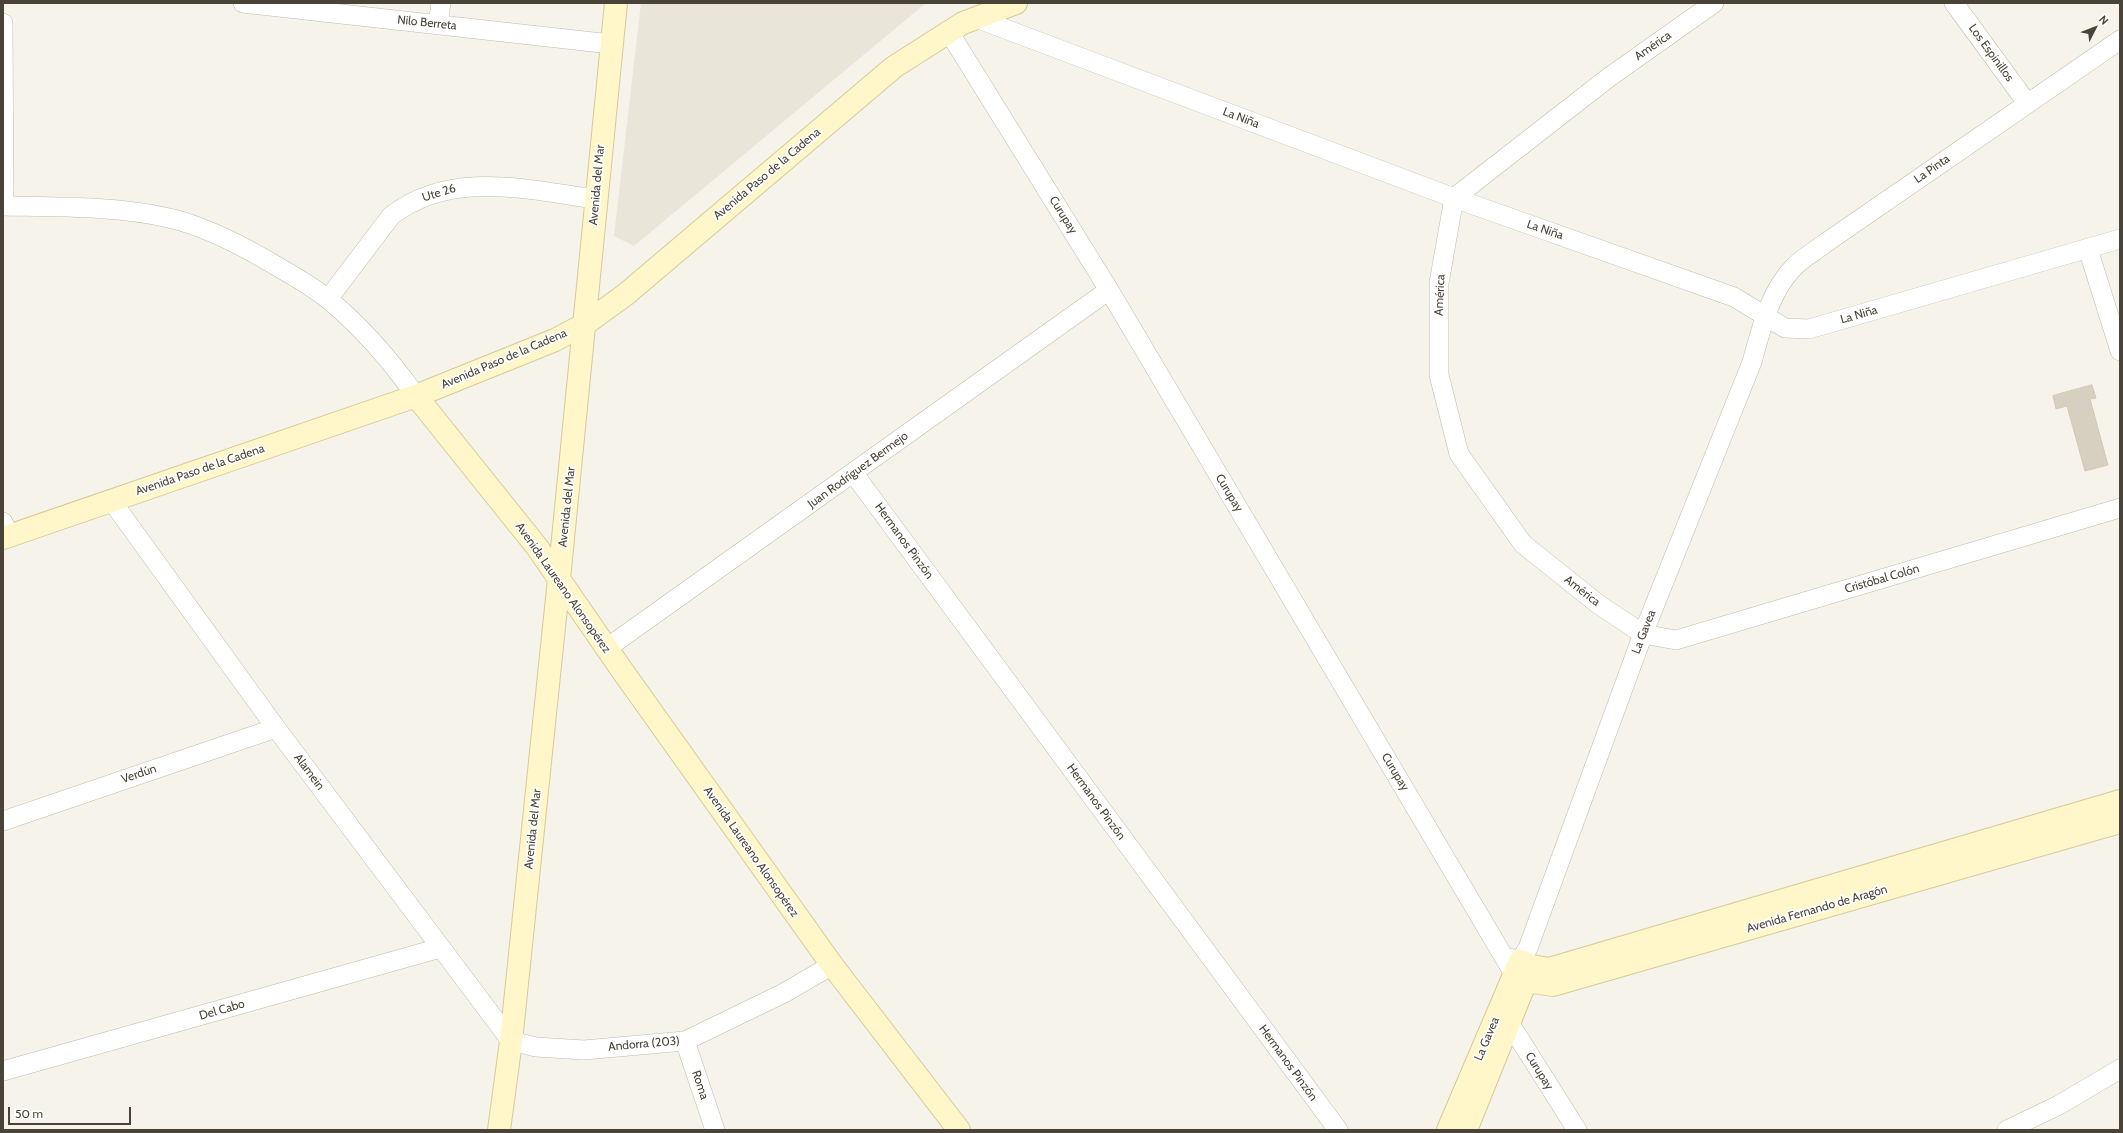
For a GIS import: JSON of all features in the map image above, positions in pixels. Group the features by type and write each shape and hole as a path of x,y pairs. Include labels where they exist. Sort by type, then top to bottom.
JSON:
{"street":[{"name":"Nilo Berreta","path":"243,3 611,44"},
{"path":"438,25 441,3"},
{"name":"Avenida del Mar","path":"499,1130 511,1041 559,579 616,3"},
{"name":"Avenida Paso de la Cadena","path":"5,532 112,500 416,396 555,340 585,324 625,295 894,66 976,18 1016,3"},
{"name":"América","path":"1643,634 1598,604 1523,544 1459,454 1439,376 1439,283 1454,198 1608,78 1714,3"},
{"name":"Los Espinillos","path":"1954,3 2027,103"},
{"name":"La Niña","path":"976,18 1454,198 1734,297 1785,328 1809,329 2120,239"},
{"path":"3,23 3,206"},
{"name":"Curupay","path":"950,32 1521,965"},
{"name":"La Pinta","path":"1765,317 1775,294 1792,268 1831,239 2120,40"},
{"name":"Ute 26","path":"328,299 391,216 403,207 432,193 464,186 496,186 596,199"},
{"name":"Avenida Laureano Alonsopérez","path":"3,206 137,213 169,218 206,229 244,247 328,299 367,335 395,366 416,396 537,547 832,966 959,1130"},
{"path":"2088,248 2120,351"},
{"name":"Juan Rodríguez Bermejo","path":"607,648 854,474 1109,290"},
{"name":"La Gavea","path":"1466,1130 1521,965 1643,634 1752,362 1765,317"},
{"name":"Hermanos Pinzón","path":"854,474 1338,1130"},
{"name":"Alamein","path":"112,500 276,728 511,1041"},
{"name":"Cristóbal Colón","path":"1643,634 1676,640 2120,508"},
{"name":"Verdún","path":"3,821 276,728"},
{"name":"Avenida Fernando de Aragón","path":"1521,965 1549,969 2120,801"},
{"name":"Avenida Fernando de Aragón","path":"1521,965 1553,985 2120,822"},
{"name":"Del Cabo","path":"3,1071 440,948"},
{"name":"Andorra (203)","path":"511,1041 536,1047 584,1050 685,1041 784,993 832,966"},
{"name":"Curupay","path":"1503,1021 1577,1130"},
{"name":"La Gavea","path":"1448,1130 1503,1021"},
{"name":"Roma","path":"685,1041 715,1130"},
{"path":"2007,1130 2059,1106 2120,1069"},
{"path":"2041,1130 2059,1106"}],"shaded area":[{"path":"641,3 926,3 634,246 614,236"}],"building":[{"path":"2092,385 2096,398 2090,399 2108,465 2085,471 2067,406 2056,409 2053,396"}]}
